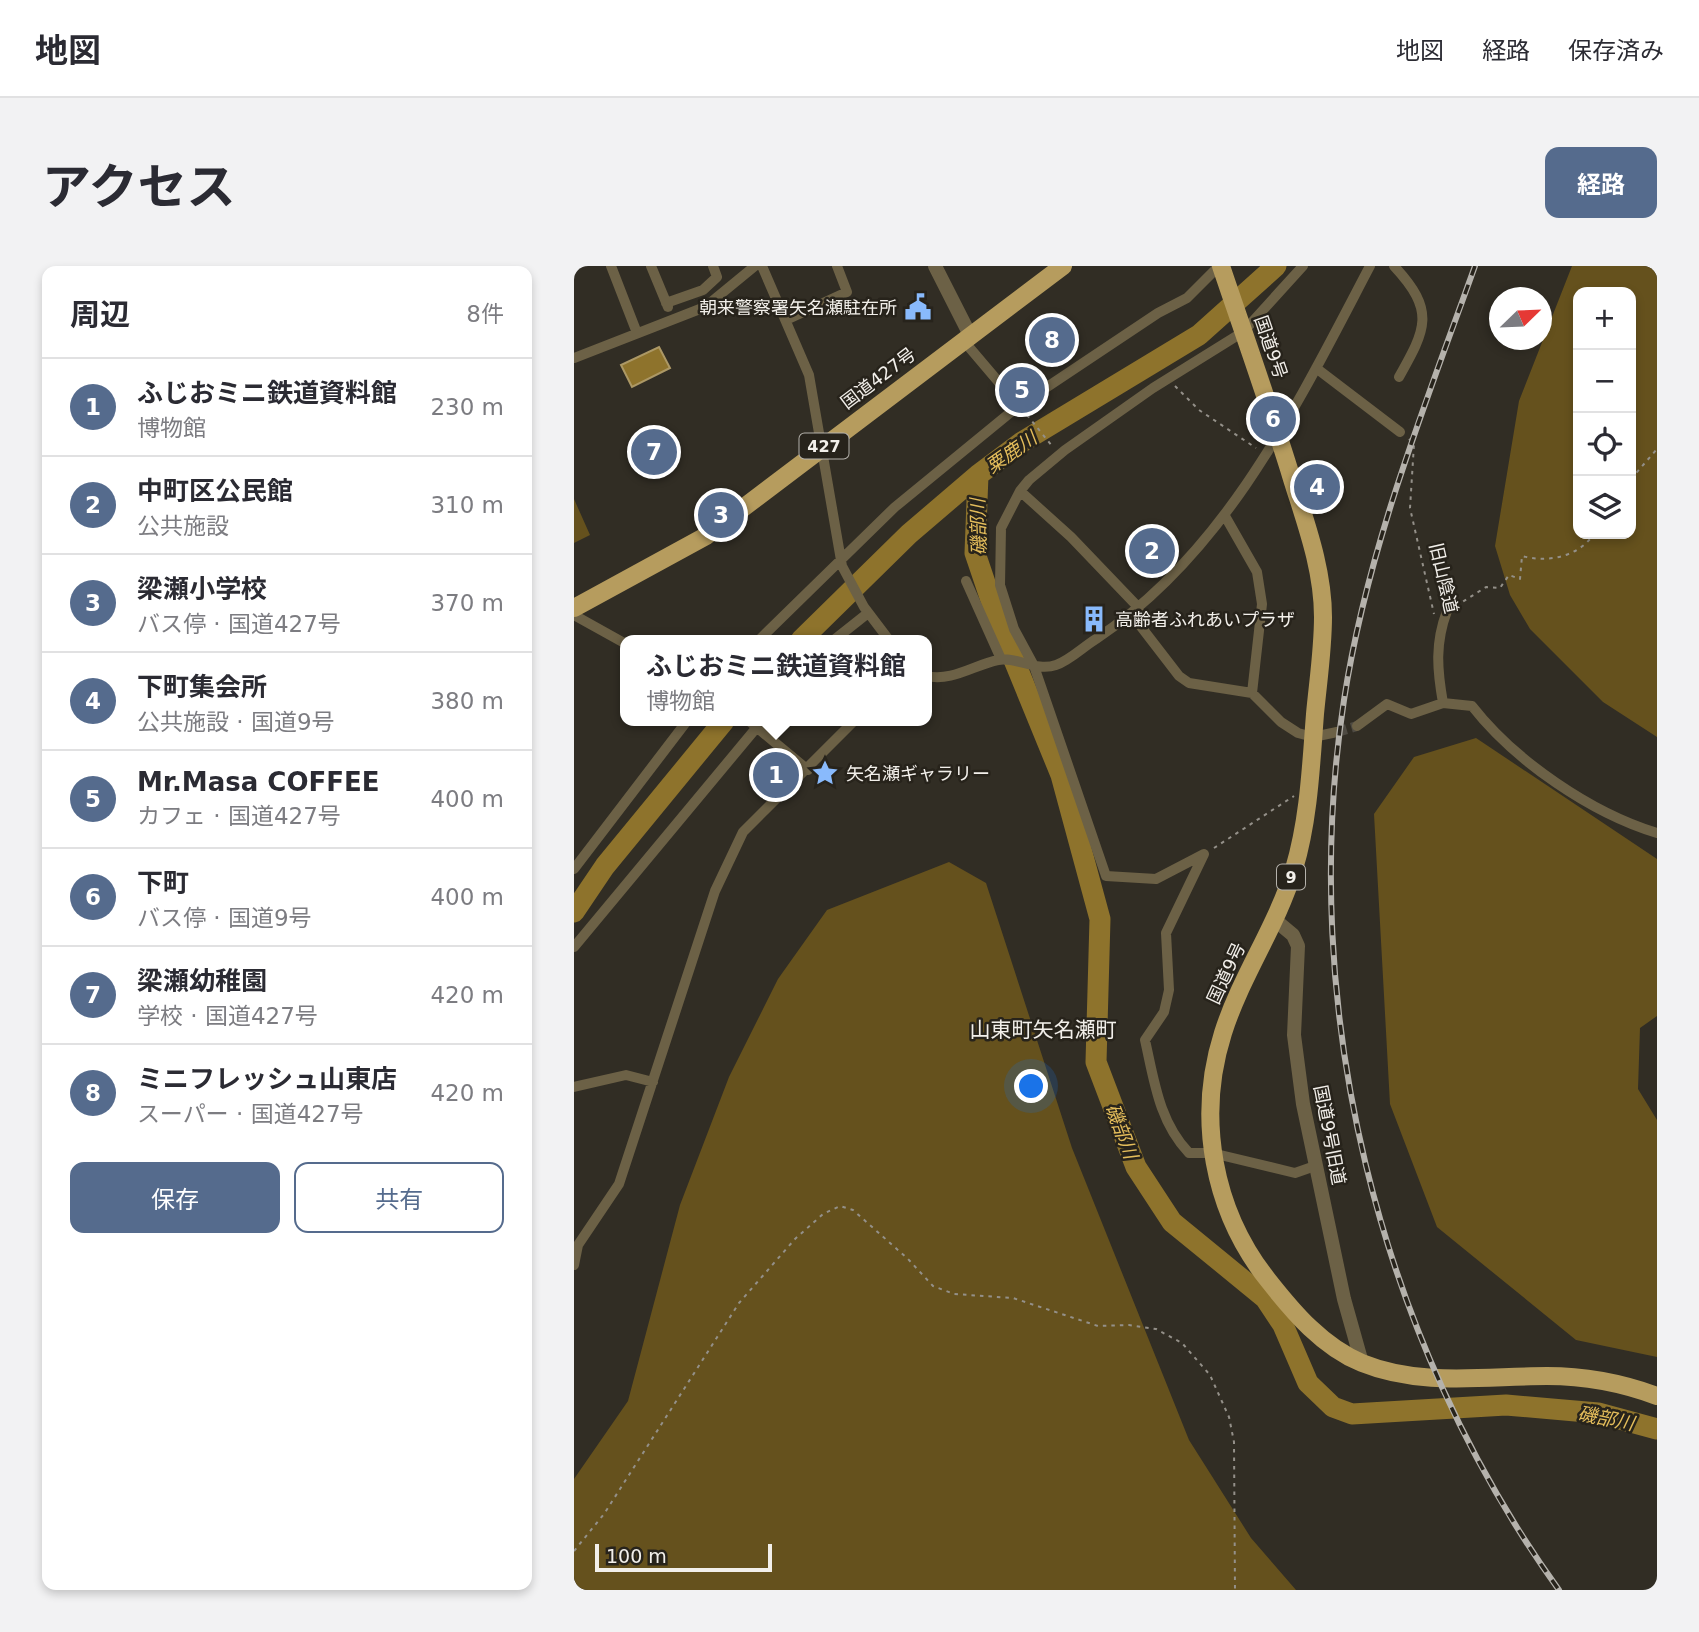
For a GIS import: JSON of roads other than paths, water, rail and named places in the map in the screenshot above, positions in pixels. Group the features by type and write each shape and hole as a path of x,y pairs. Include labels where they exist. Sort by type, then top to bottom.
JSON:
{"highway":[{"name":"国道427号","path":"574,608 706,536 1063,266"},
{"name":"国道9号","path":"1221,268 1279,436 1315,552 1323,618 1309,791 1294,869 1275,920 1223,1031 1212,1091 1212,1153 1238,1238 1258,1268 1299,1318 1322,1338 1362,1363 1422,1377 1472,1380 1570,1376 1622,1385 1657,1396"}],"street":[{"path":"611,266 637,333"},
{"path":"651,266 673,320"},
{"path":"666,303 703,290 717,277 713,266"},
{"path":"574,358 705,307 755,266"},
{"path":"762,266 809,375 841,561 866,610 885,635"},
{"path":"786,320 848,292 837,266"},
{"path":"935,266 967,338 1020,407"},
{"path":"1303,266 1242,328 1065,450 1020,491 1001,528 1000,586 1014,629 1034,666 1106,876 1156,879 1204,854 1166,933 1169,990 1164,1012 1145,1040 1161,1110 1178,1142 1189,1153 1212,1153 1295,1173 1315,1166"},
{"path":"932,676 950,677 1001,659 1034,666 1055,666 1136,611 1225,516 1279,436 1370,266"},
{"path":"1394,266 1409,285 1423,314 1423,334 1399,377"},
{"path":"764,635 895,507 1020,407 1158,313 1187,298 1221,268"},
{"path":"1316,368 1400,432"},
{"path":"1020,491 1071,537 1136,611 1179,676 1189,683 1252,693 1281,722 1298,733 1313,737 1336,732"},
{"path":"1225,516 1257,572 1262,604 1252,693"},
{"path":"966,581 1001,659"},
{"path":"839,635 866,610"},
{"name":"旧山陰道","path":"1443,703 1436,667 1439,634 1447,611"},
{"path":"574,615 620,640"},
{"path":"1357,726 1387,704 1411,714 1443,703 1472,706 1492,732 1542,773 1626,824 1657,833"},
{"path":"574,869 683,726"},
{"path":"574,947 753,726"},
{"path":"758,726 808,770"},
{"path":"574,1265 578,1245 619,1184 715,891 743,832 849,726"},
{"name":"国道9号旧道","path":"1275,920 1293,935 1298,946 1294,1035 1303,1104 1343,1299 1362,1363"},
{"path":"574,1087 626,1075 653,1082"}],"waterway":[{"name":"粟鹿川","path":"806,635 909,534 978,475 1022,442 1199,335 1276,266"},
{"name":"磯部川","path":"978,475 975,553 998,621 1061,775 1100,919 1096,1062 1136,1167 1172,1222 1265,1298 1283,1325 1308,1383 1333,1407 1352,1414 1506,1405 1598,1413 1657,1429"},
{"name":"粟鹿川","path":"574,912 605,866 720,726"}],"tunnel":[{"path":"1337,732 1357,726"}],"railway":[{"path":"1475,266 1399,480 1382,534 1354,644 1344,700 1332,816 1332,933 1344,1050 1366,1166 1399,1279 1442,1388 1496,1492 1559,1590"}],"place":[{"name":"朝来警察署矢名瀬駐在所","path":"918,307"},
{"name":"ミニフレッシュ山東店","path":"1052,340"},
{"name":"Mr.Masa COFFEE","path":"1022,390"},
{"name":"下町","path":"1273,419"},
{"name":"梁瀬幼稚園","path":"654,452"},
{"name":"下町集会所","path":"1317,487"},
{"name":"梁瀬小学校","path":"721,515"},
{"name":"中町区公民館","path":"1152,551"},
{"name":"高齢者ふれあいプラザ","path":"1094,619"},
{"name":"矢名瀬ギャラリー","path":"825,773"},
{"name":"ふじおミニ鉄道資料館","path":"776,775"}],"district":[{"name":"山東町矢名瀬町","path":"1043,1030"}]}
